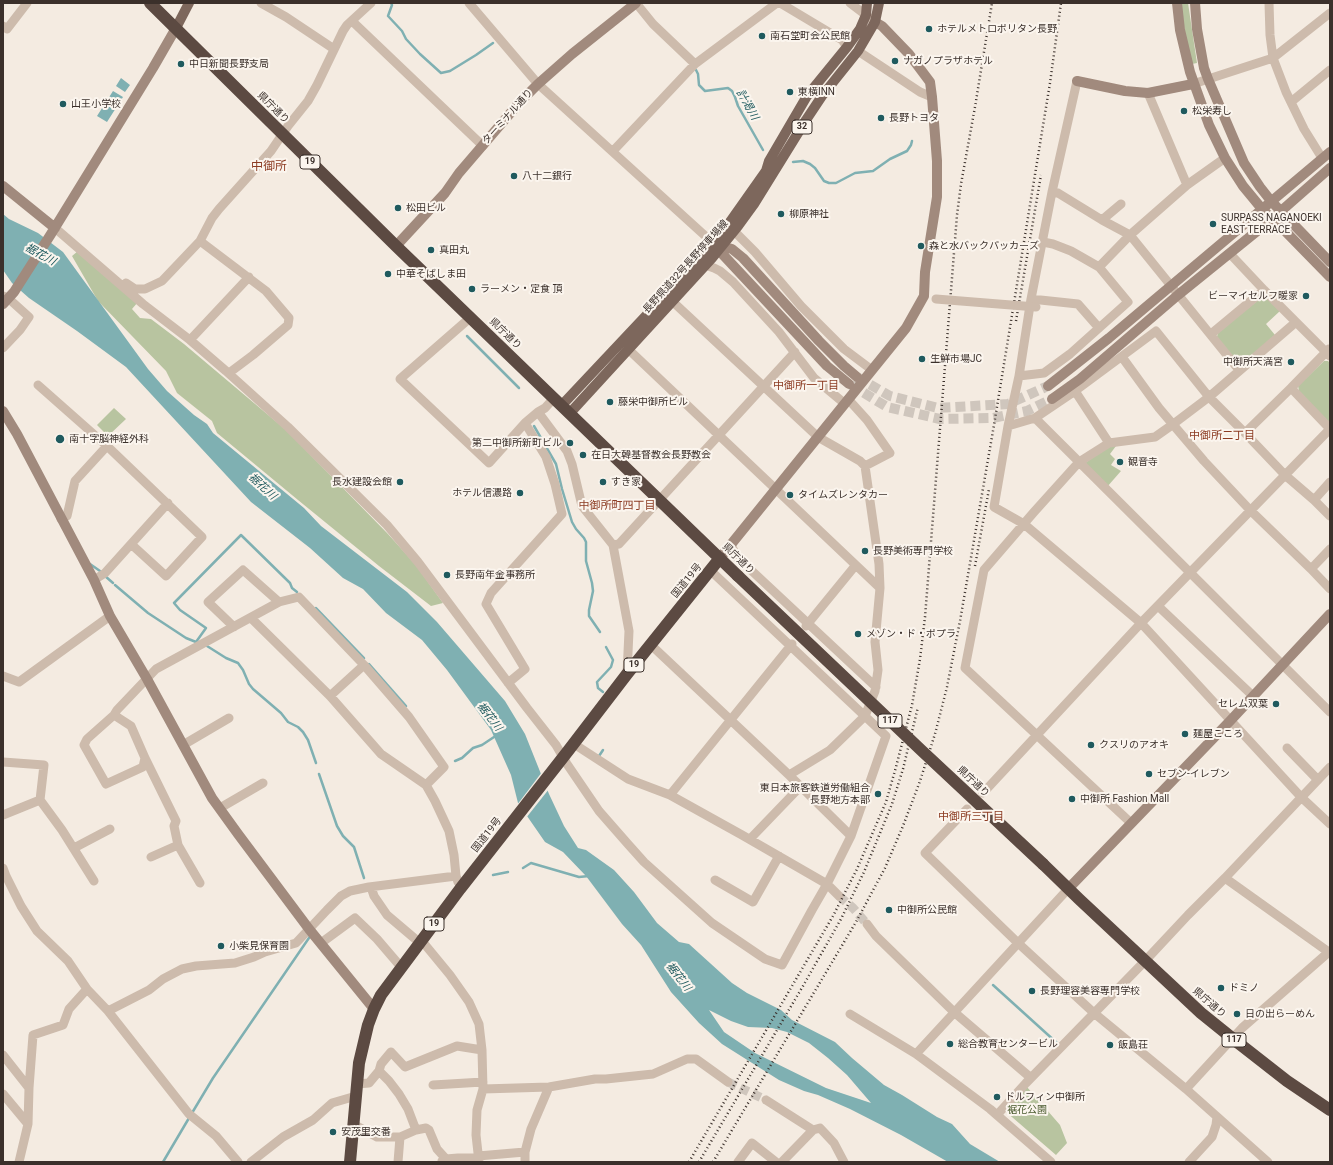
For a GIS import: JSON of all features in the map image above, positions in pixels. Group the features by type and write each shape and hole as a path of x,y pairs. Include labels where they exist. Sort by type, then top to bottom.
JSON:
{"highway":[{"name":"県庁通り","path":"150,3 282,135 660,501 1068,889 1201,1013 1287,1080 1330,1110"},
{"name":"国道19号","path":"350,1162 359,1064 368,1025 381,995 460,889 627,674 720,558"}],"main road":[{"path":"176,28 189,3"},
{"name":"長野県道32号長野停車場線","path":"562,405 628,349 705,265 766,171 769,161 807,96 860,29 866,15 867,3"},
{"name":"長野県道32号長野停車場線","path":"562,405 734,231 754,204 822,96 858,51 875,22 879,3"}],"street":[{"path":"3,26 7,29 27,3"},
{"path":"261,3 286,17 334,49"},
{"path":"3,186 53,231 101,267 135,289 145,289 162,281 200,241 212,218 219,209 271,151 288,126 308,101 347,25 371,3"},
{"path":"469,3 538,84 718,246 827,366 849,384"},
{"path":"636,3 653,24 695,64"},
{"name":"ターミナル通り","path":"396,246 446,193 459,173 519,103 572,54 636,3"},
{"path":"613,151 695,64 776,3"},
{"path":"780,3 842,40 847,47"},
{"path":"720,558 906,328 924,296 925,272 936,198 937,161 930,82 922,69 882,26 850,3"},
{"path":"1177,3 1180,30 1187,62 1209,125 1225,158 1243,186 1262,209 1330,277"},
{"path":"1195,3 1198,37 1204,68 1244,162 1260,187 1280,212 1330,262"},
{"path":"1048,386 1109,338 1326,155 1304,129 1273,58 1270,35 1269,3"},
{"path":"1330,13 1273,58 1194,84 1148,94 1077,81 1052,192 1034,303 1008,426 994,507 1024,524 1141,623 1301,797 1330,824"},
{"path":"352,21 483,146"},
{"path":"3,348 20,330 29,317 6,299 53,231 176,28"},
{"path":"858,51 920,92 932,97"},
{"path":"1291,102 1330,70"},
{"path":"1148,94 1188,185"},
{"path":"1099,267 1130,234 1188,185 1225,158"},
{"path":"1052,399 1080,379 1178,295 1272,219 1330,169"},
{"path":"1052,192 1058,193 1102,220 1130,234 1239,370"},
{"path":"1102,220 1121,204"},
{"path":"734,231 755,252 806,312 844,349 872,370"},
{"path":"200,241 266,291 289,318 288,325 229,373"},
{"path":"1019,376 1044,373 1070,354 1128,302 1099,267 1071,251 1054,244 1043,242"},
{"path":"718,246 732,249 743,258 819,341 857,377"},
{"path":"1228,254 1233,257 1296,322 1329,352 1245,433"},
{"path":"705,265 720,271 733,282 779,332 814,378 846,401 867,420 890,453 864,466"},
{"path":"101,267 143,304 190,340 229,373 288,427 387,525 418,562 508,683 556,744 562,759 599,811 644,862 712,923 765,959 782,965 827,884 851,836 886,736 711,571"},
{"path":"190,340 249,277"},
{"path":"1211,334 1264,290"},
{"path":"936,299 1078,304 1099,328"},
{"path":"672,301 818,437 860,461 864,466 880,564 880,588 876,642 878,670 876,687 865,716 830,750 789,775"},
{"path":"1061,309 1071,304"},
{"path":"471,317 400,379 489,463 538,412 545,408 562,405"},
{"path":"1132,823 965,668 984,570 1079,462 1110,443 1155,437 1209,397 1296,322"},
{"path":"1008,426 1036,418 1156,331 1209,397 1285,475 1330,516"},
{"path":"628,349 855,566 880,588"},
{"path":"613,545 619,544 660,501 795,352"},
{"path":"1122,357 1172,425 1250,510 1330,589"},
{"path":"38,385 107,446 202,537 166,576 131,544"},
{"path":"983,793 1141,623 1330,429 1291,388"},
{"path":"1075,391 1110,443"},
{"path":"3,411 17,434 94,580 110,616 212,798 311,932 374,1009"},
{"path":"538,412 567,451 572,464 582,506 613,545 630,631 627,674"},
{"path":"1036,418 1330,712"},
{"path":"508,683 525,670 486,604 491,593 562,514 555,484 546,458 526,423"},
{"path":"61,519 67,516 75,481 107,446"},
{"path":"1314,500 1330,482"},
{"path":"94,580 105,573 168,503"},
{"path":"731,545 737,557 876,687"},
{"path":"1311,569 1330,549"},
{"path":"807,624 855,566"},
{"path":"234,627 208,602 243,570 279,602"},
{"path":"145,758 143,767 106,784 84,745 87,739 114,715 117,710 156,670 279,602 299,597 364,665 409,717 444,767 426,786"},
{"path":"1158,606 1253,696"},
{"path":"916,1054 1068,889 1230,721 1330,614"},
{"path":"3,676 19,682 110,616"},
{"path":"251,618 330,696 381,754 426,786 435,801 448,831 454,855 456,876 460,889"},
{"path":"651,645 789,775 851,836"},
{"path":"670,795 791,645"},
{"path":"330,696 364,665"},
{"path":"114,715 130,726 176,821 174,826 178,845 200,883"},
{"path":"183,745 228,718"},
{"path":"574,744 628,779 670,795 750,839 827,884 838,896"},
{"path":"1287,748 1318,780"},
{"path":"3,762 44,765 40,800 62,830 94,881"},
{"path":"997,1115 1330,767"},
{"path":"220,808 263,783"},
{"path":"750,839 800,787"},
{"path":"3,815 40,800"},
{"path":"967,809 925,853 1018,943 1094,1013 1186,1089 1268,1162"},
{"path":"74,848 110,829"},
{"path":"151,857 178,845"},
{"path":"715,880 753,902 779,856"},
{"path":"3,868 21,906 37,931 68,961 87,989 108,1011 190,1115 216,1136 235,1161"},
{"path":"108,1011 149,990 162,980 182,969 235,962 296,944 311,932 341,896 350,891 372,890 456,876"},
{"path":"1186,1089 1242,1028 1330,952 1225,878"},
{"path":"372,890 376,900 387,915 421,942 450,975 469,1002 479,1024 482,1050 483,1086 477,1110 476,1135 478,1159"},
{"path":"321,943 354,918 377,939 402,967"},
{"path":"867,924 876,936 954,1012 1031,1078"},
{"path":"19,1162 28,1124 33,1035 63,1025 69,1009 87,989"},
{"path":"850,1014 916,1054 997,1115 1051,1162"},
{"path":"357,1084 369,1083 379,1071 381,1064 391,1052 405,1067 457,1046 482,1050"},
{"path":"3,1055 30,1088"},
{"path":"433,1085 549,1087 595,1079 653,1074 687,1060 696,1059 728,1082"},
{"path":"379,1071 399,1094 408,1109 416,1130"},
{"path":"525,1162 525,1152 531,1129 549,1087"},
{"path":"3,1094 28,1124"},
{"path":"250,1162 283,1136 313,1120 332,1103 356,1096"},
{"path":"766,1100 813,1130"},
{"path":"1189,1162 1212,1137 1217,1118"},
{"path":"353,1124 377,1137 400,1137 416,1130 426,1128 429,1130 444,1161 478,1159 525,1152"},
{"path":"782,1162 813,1130 820,1128 834,1143 844,1162"},
{"path":"398,1162 400,1137"},
{"path":"738,1162 752,1143 776,1162"}],"green space":[{"path":"1181,3 1188,3 1197,63 1192,64 1185,34"},
{"path":"78,251 138,302 132,309 140,318 151,319 184,344 286,430 388,534 415,564 443,603 431,606 379,566 217,433 212,421 177,393 166,371 98,301 72,256"},
{"path":"1267,297 1280,311 1266,324 1275,335 1243,363 1238,363 1217,337 1218,332 1261,298"},
{"path":"1324,361 1328,361 1330,363 1330,424 1299,391 1298,386"},
{"path":"114,408 126,419 108,436 97,425"},
{"path":"1111,445 1116,446 1110,454 1115,459 1111,465 1121,471 1107,487 1085,463"},
{"name":"裾花公園","path":"1027,1087 1060,1125 1067,1143 1056,1155 1005,1111"}],"water":[{"path":"121,78 130,85 125,92 116,86"},
{"path":"113,91 123,97 107,122 97,116"},
{"name":"裾花川","path":"3,214 9,219 38,233 63,252 148,369 167,391 194,415 207,424 213,433 304,508 321,526 407,592 437,622 505,701 525,734 549,794 564,826 578,848 586,850 614,870 634,892 657,923 679,942 689,944 732,983 747,993 781,1010 792,1020 835,1042 884,1085 937,1117 952,1124 970,1144 1000,1162 948,1162 901,1135 850,1109 779,1080 722,1044 699,1023 671,992 641,945 622,924 586,876 563,852 545,842 518,803 511,775 491,730 447,670 422,640 386,613 363,589 343,578 310,548 251,502 126,367 29,298 12,283 3,270","holes":["709,1010 731,1021 748,1027 772,1028 787,1032 809,1043 847,1075 871,1103 826,1088 755,1053 724,1032"]}],"pier":[{"path":"542,772 549,789 526,818 517,805"}],"waterway":[{"path":"391,3 392,5 388,16 402,31 406,39 441,73 450,71 493,43"},
{"name":"計渇川","path":"696,70 699,85 705,91 728,88 732,91 738,106 763,150"},
{"name":"計渇川","path":"793,162 803,161 810,164 815,168 824,181 836,183 855,173 873,171 890,159 907,151 912,141"},
{"path":"467,336 519,388"},
{"path":"534,426 556,464 572,522 586,542 586,561 593,591 589,616 600,632"},
{"path":"196,642 206,628 180,610 174,603 241,535 290,583 292,588 297,592"},
{"path":"90,564 100,571"},
{"path":"105,576 113,583"},
{"path":"115,585 148,613 186,638 196,642"},
{"path":"316,608 364,658"},
{"path":"207,646 226,658 238,663 253,689 281,713 288,722 298,727 303,732 308,740 316,763"},
{"path":"603,692 598,688 597,682 611,667 613,660 606,647"},
{"path":"369,664 406,706"},
{"name":"裾花川","path":"455,761 462,758 473,748 482,745 497,735"},
{"path":"599,756 603,750"},
{"path":"319,774 337,826 343,836 354,847 364,878"},
{"path":"523,868 531,863 579,877 589,876"},
{"path":"493,875 508,872"},
{"path":"192,1113 213,1078 311,935"},
{"path":"993,985 1057,1043"},
{"path":"163,1162 189,1118"}],"tunnel":[{"path":"857,377 890,396 938,408 1008,404 1048,386"},
{"path":"851,385 887,407 940,419 993,418 1027,411 1052,399"},
{"path":"839,896 853,908 867,924"},
{"path":"728,1082 766,1100"}],"railway":[{"path":"689,1162 833,916 857,869 886,802 896,767 912,705 920,659 925,617 957,215 992,3"},
{"path":"713,1162 856,922 885,868 920,781 935,734 947,687 960,621 994,425 1050,83 1061,3"},
{"path":"1016,321 1041,175"},
{"path":"975,566 989,489"},
{"path":"699,1162 803,986 841,919 864,872 892,804 903,769 918,707"}],"place":[{"name":"ホテルメトロポリタン長野","path":"929,29"},
{"name":"南石堂町会公民館","path":"762,36"},
{"name":"ナガノプラザホテル","path":"895,61"},
{"name":"中日新聞長野支局","path":"181,64"},
{"name":"東横INN","path":"790,92"},
{"name":"山王小学校","path":"63,104"},
{"name":"松栄寿し","path":"1184,111"},
{"name":"長野トヨタ","path":"881,118"},
{"name":"八十二銀行","path":"514,176"},
{"name":"松田ビル","path":"398,208"},
{"name":"柳原神社","path":"781,214"},
{"name":"SURPASS NAGANOEKI EAST TERRACE","path":"1213,224"},
{"name":"森と水バックパッカーズ","path":"921,246"},
{"name":"真田丸","path":"431,250"},
{"name":"中華そばしま田","path":"388,274"},
{"name":"ラーメン・定食 頂","path":"472,289"},
{"name":"ビーマイセルフ暖家","path":"1306,296"},
{"name":"生鮮市場JC","path":"922,359"},
{"name":"中御所天満宮","path":"1291,362"},
{"name":"藤栄中御所ビル","path":"610,402"},
{"name":"南十字脳神経外科","path":"60,439"},
{"name":"第二中御所新町ビル","path":"570,443"},
{"name":"在日大韓基督教会長野教会","path":"583,455"},
{"name":"観音寺","path":"1120,462"},
{"name":"長水建設会館","path":"400,482"},
{"name":"すき家","path":"603,482"},
{"name":"ホテル信濃路","path":"520,493"},
{"name":"タイムズレンタカー","path":"790,495"},
{"name":"長野美術専門学校","path":"865,551"},
{"name":"長野南年金事務所","path":"447,575"},
{"name":"メゾン・ド・ポプラ","path":"858,634"},
{"name":"セレム双葉","path":"1276,704"},
{"name":"麺屋こころ","path":"1185,734"},
{"name":"クスリのアオキ","path":"1091,745"},
{"name":"セブン-イレブン","path":"1149,774"},
{"name":"東日本旅客鉄道労働組合 長野地方本部","path":"878,794"},
{"name":"中御所 Fashion Mall","path":"1072,799"},
{"name":"中御所公民館","path":"889,910"},
{"name":"小柴見保育園","path":"221,946"},
{"name":"ドミノ","path":"1221,988"},
{"name":"長野理容美容専門学校","path":"1032,991"},
{"name":"日の出らーめん","path":"1237,1014"},
{"name":"総合教育センタービル","path":"950,1044"},
{"name":"飯島荘","path":"1110,1045"},
{"name":"ドルフィン中御所","path":"997,1097"},
{"name":"安茂里交番","path":"333,1132"}],"district":[{"name":"中御所","path":"269,167"},
{"name":"中御所一丁目","path":"806,386"},
{"name":"中御所二丁目","path":"1222,436"},
{"name":"中御所町四丁目","path":"617,506"},
{"name":"中御所三丁目","path":"971,817"}]}
